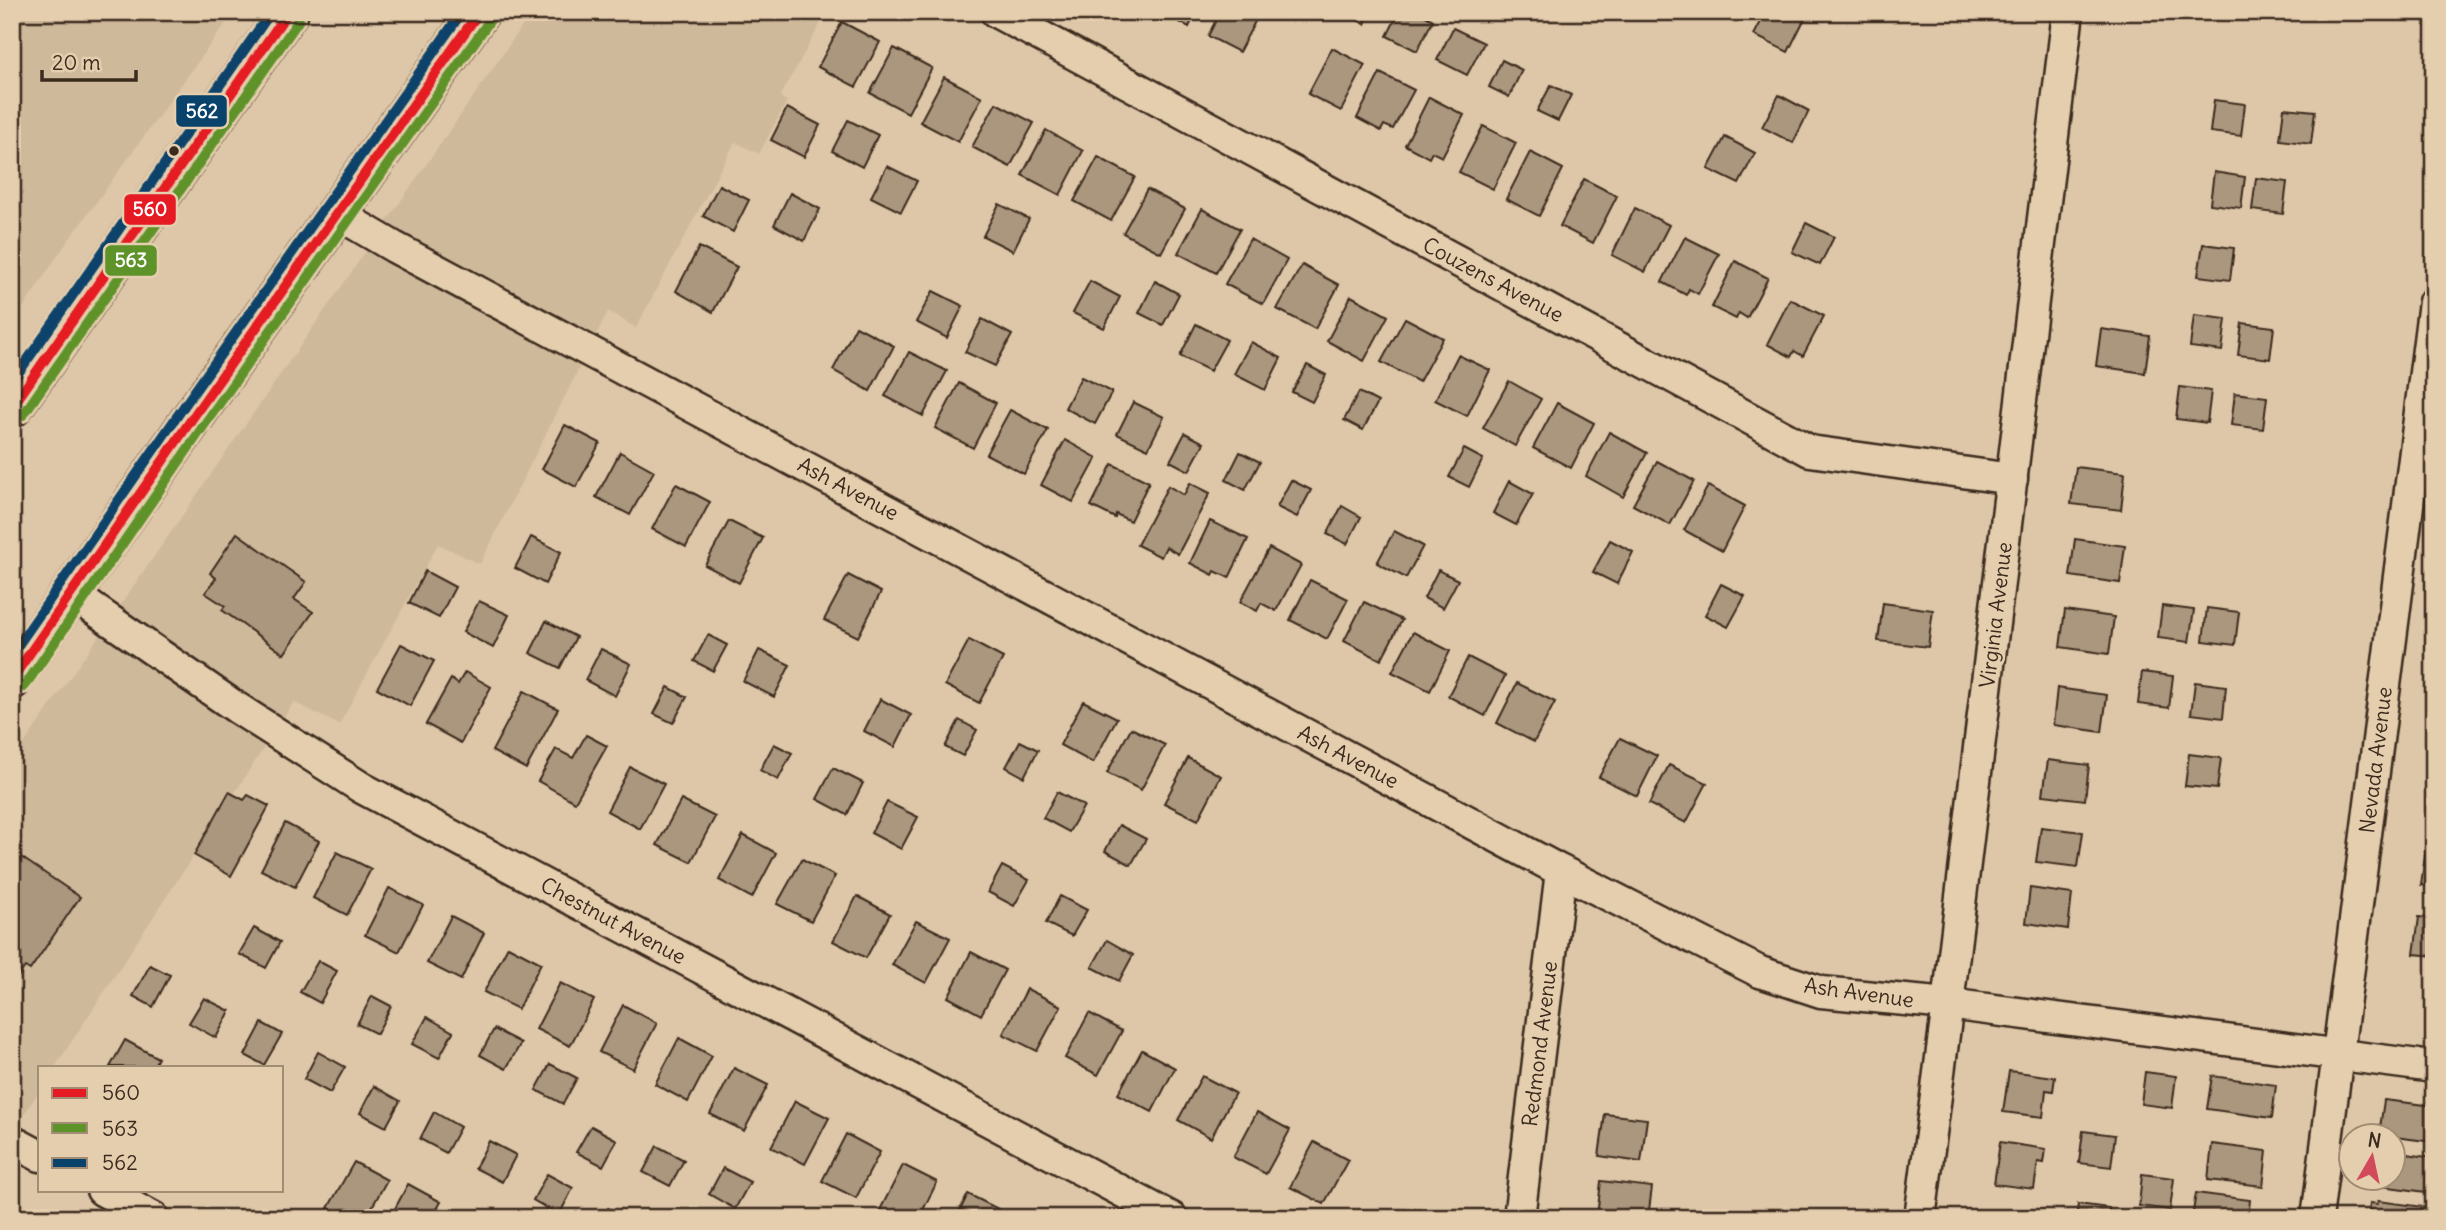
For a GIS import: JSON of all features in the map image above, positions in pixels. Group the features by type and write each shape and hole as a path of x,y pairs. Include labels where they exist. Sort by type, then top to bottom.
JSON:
{"main road":[{"path":"12,407 288,12"},
{"path":"12,679 479,12"}],"street":[{"name":"Couzens Avenue","path":"996,12 1810,451 2012,479"},
{"name":"Virginia Avenue","path":"1920,1218 2068,12"},
{"name":"Ash Avenue","path":"338,214 430,266 1561,871 1760,972 1821,992 1948,1004 2434,1066"},
{"name":"Nevada Avenue","path":"2317,1218 2434,302"},
{"name":"Chestnut Avenue","path":"72,594 237,708 362,788 1172,1218"},
{"name":"Redmond Avenue","path":"1520,1218 1561,871"},
{"path":"12,1141 38,1155"},
{"path":"106,1192 154,1218"}],"shaded area":[{"path":"12,12 234,12 58,255 12,325"},
{"path":"532,12 827,12 780,97 787,101 759,154 735,142 636,328 608,311 480,564 438,544 339,725 294,702 56,1066 38,1066 38,1093 12,1133 12,761"}],"building":[{"path":"1161,12 1196,12 1189,27"},
{"path":"1220,12 1260,12 1239,52 1208,36"},
{"path":"1342,12 1370,12 1365,24"},
{"path":"1399,12 1418,12 1433,20 1417,51 1387,36"},
{"path":"1721,12 1742,12 1737,21"},
{"path":"1766,12 1808,12 1788,52 1754,35"},
{"path":"842,22 880,42 856,87 818,67"},
{"path":"1453,28 1484,43 1467,75 1437,60"},
{"path":"894,48 932,68 908,113 870,93"},
{"path":"1332,48 1365,65 1341,111 1308,94"},
{"path":"1502,60 1522,70 1509,97 1489,87"},
{"path":"1380,73 1414,90 1393,129 1384,125 1381,131 1357,118"},
{"path":"944,77 982,97 958,142 920,122"},
{"path":"1551,85 1571,95 1558,121 1537,111"},
{"path":"1779,95 1809,111 1793,143 1762,127"},
{"path":"1429,97 1464,115 1442,157 1432,152 1429,158 1405,145"},
{"path":"2214,100 2245,104 2241,136 2210,132"},
{"path":"996,103 1034,123 1010,167 972,147"},
{"path":"787,108 820,125 804,157 771,140"},
{"path":"2284,108 2315,111 2311,144 2280,140"},
{"path":"848,120 878,135 862,167 832,151"},
{"path":"1483,126 1516,143 1493,189 1459,172"},
{"path":"1046,130 1083,151 1060,195 1022,175"},
{"path":"1725,137 1755,153 1739,184 1708,169"},
{"path":"1530,152 1563,169 1539,216 1506,199"},
{"path":"1098,157 1135,177 1111,221 1074,201"},
{"path":"887,166 917,181 901,212 871,197"},
{"path":"2214,172 2245,177 2241,208 2210,204"},
{"path":"2256,178 2287,182 2283,214 2252,210"},
{"path":"1584,179 1617,196 1593,243 1560,226"},
{"path":"719,185 749,200 733,232 703,216"},
{"path":"1147,189 1185,209 1161,253 1123,233"},
{"path":"790,193 820,209 804,241 774,225"},
{"path":"999,204 1029,219 1013,251 983,236"},
{"path":"1635,208 1669,225 1645,272 1612,255"},
{"path":"1202,209 1240,229 1216,273 1178,253"},
{"path":"1806,223 1834,237 1820,265 1792,252"},
{"path":"1685,237 1719,254 1698,294 1689,289 1686,295 1662,282"},
{"path":"1250,239 1287,260 1263,304 1225,284"},
{"path":"2203,244 2234,248 2230,280 2198,276"},
{"path":"699,247 737,267 713,312 676,291"},
{"path":"1735,261 1768,278 1747,318 1739,313 1736,319 1712,307"},
{"path":"1302,265 1339,285 1315,329 1277,309"},
{"path":"1090,281 1120,297 1104,328 1073,313"},
{"path":"1155,281 1179,294 1163,325 1139,313"},
{"path":"933,291 963,306 947,338 916,322"},
{"path":"1351,296 1388,316 1364,361 1327,341"},
{"path":"1790,299 1824,316 1803,356 1794,351 1791,357 1767,344"},
{"path":"2194,315 2226,319 2222,351 2190,347"},
{"path":"1405,318 1443,338 1419,382 1381,362"},
{"path":"982,319 1012,335 995,366 965,352"},
{"path":"2242,323 2274,327 2270,359 2238,355"},
{"path":"1196,324 1227,340 1210,371 1180,356"},
{"path":"856,326 894,346 870,391 833,370"},
{"path":"2101,329 2150,336 2145,373 2096,366"},
{"path":"1251,342 1281,358 1265,390 1234,374"},
{"path":"909,352 947,371 923,416 885,396"},
{"path":"1458,355 1490,370 1467,416 1435,400"},
{"path":"1307,365 1326,375 1312,402 1292,392"},
{"path":"1081,377 1112,392 1095,424 1065,408"},
{"path":"1509,381 1541,399 1515,446 1483,428"},
{"path":"959,383 996,403 973,448 935,428"},
{"path":"2180,387 2211,391 2207,423 2176,419"},
{"path":"1359,392 1378,402 1363,430 1344,420"},
{"path":"2235,393 2267,397 2263,429 2231,425"},
{"path":"1133,402 1164,417 1148,449 1117,434"},
{"path":"1557,403 1594,423 1571,468 1533,448"},
{"path":"1010,410 1048,430 1024,474 986,454"},
{"path":"565,425 600,443 576,487 542,469"},
{"path":"1609,432 1647,453 1623,497 1586,476"},
{"path":"1185,433 1204,443 1189,471 1170,461"},
{"path":"1065,440 1097,458 1073,502 1041,485"},
{"path":"1464,449 1483,459 1469,487 1449,477"},
{"path":"620,452 654,471 630,515 596,497"},
{"path":"1240,452 1260,462 1245,490 1226,480"},
{"path":"1657,461 1694,481 1670,525 1633,505"},
{"path":"1112,464 1149,482 1130,521 1116,514 1115,518 1091,506"},
{"path":"2076,467 2125,473 2121,510 2071,504"},
{"path":"1291,480 1311,490 1297,517 1277,507"},
{"path":"1509,481 1533,494 1516,525 1493,513"},
{"path":"1190,483 1210,493 1178,554 1166,547 1161,557 1137,545 1168,486 1184,495"},
{"path":"676,484 710,502 686,547 652,529"},
{"path":"1708,486 1745,506 1722,551 1684,530"},
{"path":"1342,506 1361,517 1347,544 1327,534"},
{"path":"729,521 763,538 739,583 705,565"},
{"path":"1210,521 1248,539 1229,578 1215,571 1213,575 1190,563"},
{"path":"1394,531 1423,546 1406,578 1377,563"},
{"path":"237,533 306,582 294,599 313,612 284,654 222,610 225,606 205,593 216,578 210,573"},
{"path":"531,537 561,552 545,584 515,568"},
{"path":"2075,539 2125,546 2120,583 2070,576"},
{"path":"1610,540 1633,552 1617,584 1593,572"},
{"path":"1269,548 1301,565 1276,611 1261,603 1257,611 1240,602"},
{"path":"1438,570 1458,580 1443,608 1424,598"},
{"path":"425,571 455,587 439,618 409,603"},
{"path":"848,575 881,592 858,637 824,620"},
{"path":"1310,580 1348,599 1327,639 1290,620"},
{"path":"1721,584 1745,596 1728,627 1705,615"},
{"path":"479,601 509,615 493,648 463,632"},
{"path":"1364,602 1402,620 1381,660 1344,641"},
{"path":"1883,603 1933,610 1928,647 1878,641"},
{"path":"2162,606 2194,610 2189,642 2158,638"},
{"path":"2207,608 2239,612 2235,645 2203,641"},
{"path":"2065,610 2114,617 2109,654 2060,647"},
{"path":"546,621 576,637 560,668 530,653"},
{"path":"1413,632 1450,651 1430,691 1392,672"},
{"path":"708,635 727,645 713,671 694,661"},
{"path":"969,640 1003,658 979,703 945,685"},
{"path":"401,644 434,661 410,706 377,688"},
{"path":"601,649 631,664 615,696 585,680"},
{"path":"759,650 790,665 774,697 743,681"},
{"path":"1468,657 1505,676 1485,716 1448,696"},
{"path":"465,672 491,687 461,743 426,724 451,679 458,684"},
{"path":"2142,672 2173,676 2169,708 2138,704"},
{"path":"2195,682 2226,686 2223,718 2191,714"},
{"path":"1517,683 1555,702 1534,742 1497,723"},
{"path":"668,687 687,697 673,723 654,714"},
{"path":"2057,688 2107,695 2102,732 2053,725"},
{"path":"524,691 558,709 526,769 492,751"},
{"path":"880,699 911,715 895,747 864,731"},
{"path":"1083,701 1117,718 1093,763 1060,745"},
{"path":"959,720 977,730 963,756 945,747"},
{"path":"1131,728 1165,745 1141,790 1107,773"},
{"path":"586,735 607,746 575,802 538,781 556,749 573,758"},
{"path":"1620,738 1657,756 1637,796 1599,777"},
{"path":"1020,741 1038,750 1024,777 1006,767"},
{"path":"774,744 792,753 778,780 760,770"},
{"path":"2189,754 2221,758 2217,789 2185,786"},
{"path":"1188,758 1221,776 1198,820 1164,803"},
{"path":"2048,760 2089,765 2085,800 2043,795"},
{"path":"1669,765 1707,783 1686,823 1649,804"},
{"path":"630,767 664,784 640,829 607,811"},
{"path":"833,768 863,783 847,815 817,799"},
{"path":"229,792 244,800 248,795 269,806 231,876 194,855"},
{"path":"1057,792 1084,806 1069,832 1043,818"},
{"path":"681,800 715,817 691,862 657,845"},
{"path":"887,802 918,817 901,849 871,833"},
{"path":"285,823 319,841 295,887 261,870"},
{"path":"1119,825 1146,839 1131,865 1105,851"},
{"path":"2041,827 2083,832 2078,867 2036,862"},
{"path":"743,835 776,853 752,898 719,880"},
{"path":"2426,848 2434,849 2434,887 2421,885"},
{"path":"12,851 80,897 30,970 25,967 12,985"},
{"path":"337,852 371,869 347,915 313,898"},
{"path":"802,859 835,876 811,921 777,904"},
{"path":"1002,866 1029,880 1014,906 988,892"},
{"path":"389,888 423,905 399,952 365,935"},
{"path":"2030,888 2072,894 2068,929 2026,923"},
{"path":"857,896 890,914 866,958 833,941"},
{"path":"1060,896 1087,910 1072,936 1046,923"},
{"path":"451,916 484,933 461,980 427,963"},
{"path":"2419,917 2434,919 2434,956 2414,954"},
{"path":"916,921 950,938 926,983 892,965"},
{"path":"254,928 280,942 266,968 239,954"},
{"path":"1107,940 1133,955 1119,981 1092,967"},
{"path":"508,946 541,963 518,1009 484,992"},
{"path":"971,952 1005,970 981,1015 948,997"},
{"path":"318,961 337,971 320,1003 300,992"},
{"path":"150,965 170,975 153,1007 133,996"},
{"path":"560,983 594,1000 570,1046 536,1029"},
{"path":"1027,989 1061,1006 1037,1051 1003,1034"},
{"path":"372,996 391,1006 377,1034 357,1024"},
{"path":"204,998 230,1011 216,1038 189,1023"},
{"path":"623,1005 657,1023 633,1069 599,1052"},
{"path":"1089,1013 1122,1031 1098,1075 1065,1058"},
{"path":"427,1017 453,1032 439,1058 412,1044"},
{"path":"262,1023 282,1034 264,1065 245,1055"},
{"path":"494,1029 521,1043 506,1069 480,1055"},
{"path":"679,1038 712,1056 688,1102 655,1084"},
{"path":"125,1040 158,1058 154,1066 111,1066"},
{"path":"1142,1050 1175,1068 1152,1112 1118,1094"},
{"path":"318,1052 345,1067 330,1093 304,1079"},
{"path":"550,1064 577,1078 563,1104 536,1090"},
{"path":"734,1068 768,1085 744,1131 710,1114"},
{"path":"2009,1071 2055,1077 2053,1091 2046,1090 2043,1117 2003,1112"},
{"path":"2145,1072 2176,1076 2172,1108 2141,1104"},
{"path":"1202,1076 1235,1093 1211,1138 1178,1120"},
{"path":"2212,1076 2276,1085 2272,1118 2207,1109"},
{"path":"374,1086 400,1101 386,1127 360,1113"},
{"path":"2384,1100 2434,1106 2434,1142 2408,1139 2408,1122 2381,1122"},
{"path":"795,1101 829,1118 805,1164 771,1147"},
{"path":"434,1112 460,1127 446,1153 420,1139"},
{"path":"1257,1112 1290,1130 1266,1174 1233,1157"},
{"path":"1605,1114 1647,1119 1641,1162 1599,1156"},
{"path":"591,1126 617,1140 603,1166 576,1152"},
{"path":"2083,1131 2115,1135 2111,1167 2079,1163"},
{"path":"846,1134 880,1152 856,1198 822,1181"},
{"path":"489,1141 516,1155 502,1182 475,1168"},
{"path":"1314,1142 1348,1160 1324,1204 1290,1187"},
{"path":"2000,1142 2046,1149 2044,1163 2038,1162 2034,1189 1994,1184"},
{"path":"2212,1144 2267,1151 2263,1186 2208,1180"},
{"path":"657,1146 684,1160 670,1186 643,1172"},
{"path":"2408,1154 2434,1158 2434,1193 2408,1190"},
{"path":"354,1162 387,1180 366,1218 347,1218 328,1208"},
{"path":"903,1165 937,1182 919,1218 891,1218 879,1212"},
{"path":"723,1168 750,1182 735,1209 709,1194"},
{"path":"547,1174 573,1188 559,1215 533,1200"},
{"path":"2142,1174 2174,1178 2170,1210 2139,1206"},
{"path":"1601,1181 1652,1187 1648,1218 1597,1217"},
{"path":"408,1184 441,1202 432,1218 390,1218"},
{"path":"2196,1193 2250,1200 2248,1218 2192,1218"},
{"path":"968,1194 1002,1211 998,1218 956,1218"},
{"path":"2378,1201 2432,1208 2431,1218 2368,1218 2370,1203 2377,1204"},
{"path":"2078,1204 2109,1208 2108,1218 2076,1218"},
{"path":"608,1208 627,1218 603,1218"}],"transit line":[{"name":"562","path":"12,382 271,12"},
{"name":"560","path":"12,407 288,12"},
{"name":"562","path":"12,654 462,12"},
{"name":"560","path":"12,679 479,12"},
{"name":"563","path":"23,415 299,20"},
{"name":"563","path":"24,687 209,418 490,20"}]}
